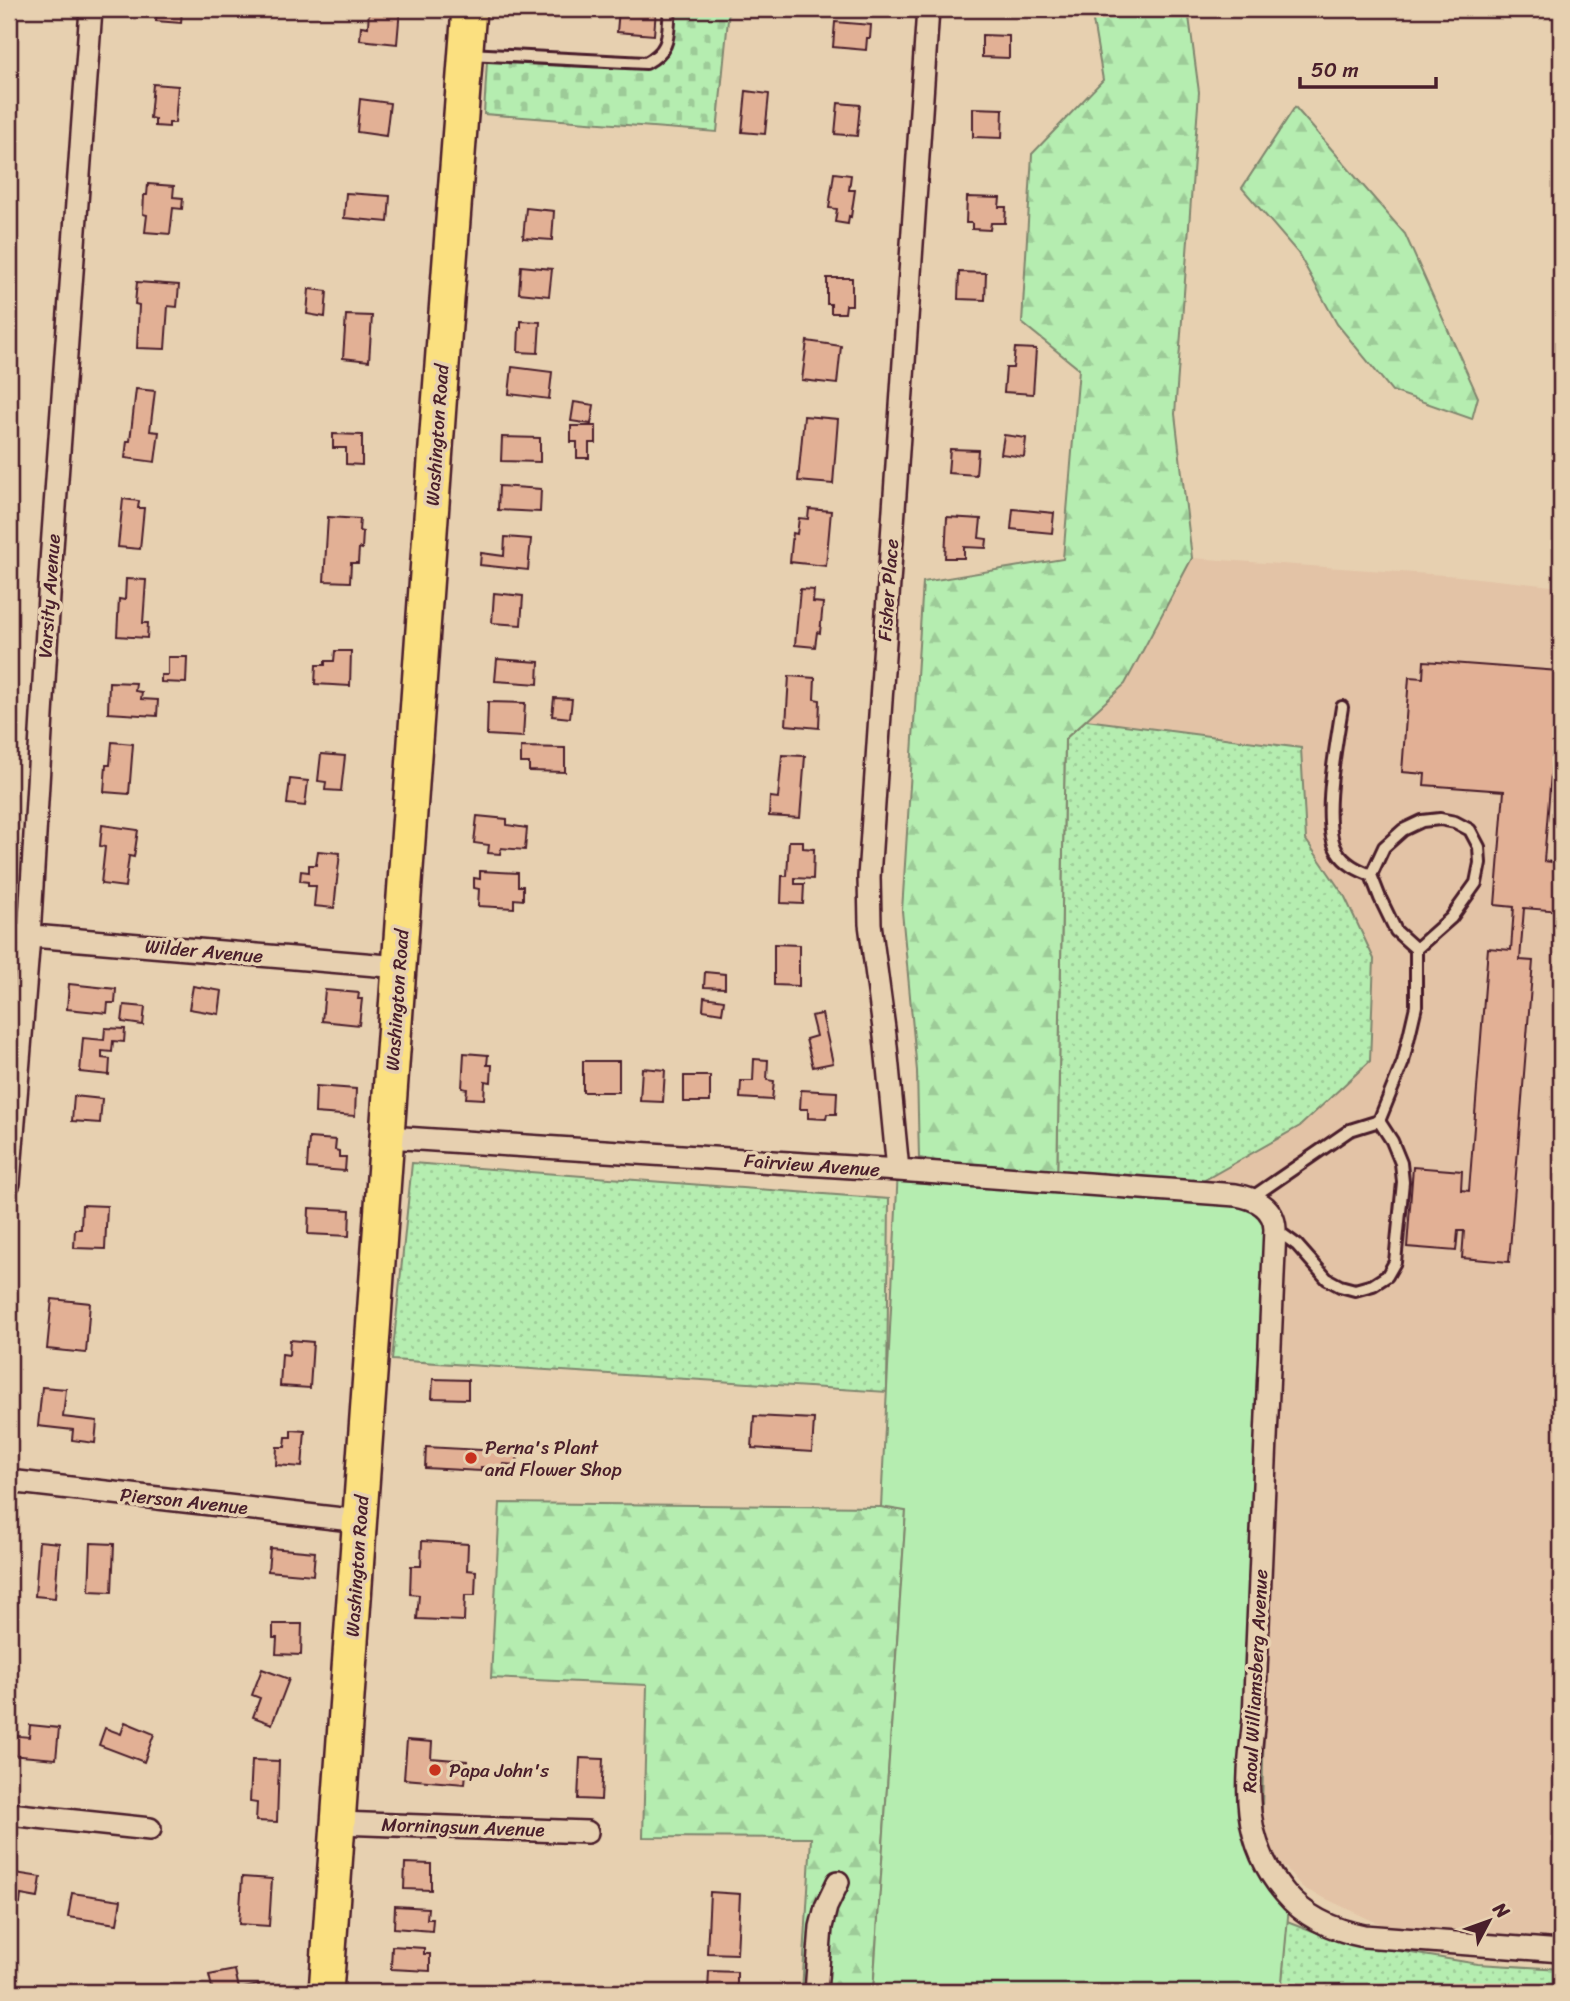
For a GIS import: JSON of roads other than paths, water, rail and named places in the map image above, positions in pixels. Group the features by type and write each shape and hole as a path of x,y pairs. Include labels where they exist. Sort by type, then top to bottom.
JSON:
{"main road":[{"name":"Washington Road","path":"326,1992 469,9"}],"street":[{"name":"Varsity Avenue","path":"9,1184 19,936 51,562 91,9"},
{"name":"Fisher Place","path":"898,1170 885,1036 870,924 869,877 928,9"},
{"name":"Wilder Avenue","path":"19,936 400,967"},
{"name":"Fairview Avenue","path":"388,1137 898,1170 1243,1196"},
{"path":"1243,1196 1268,1209 1275,1221 1275,1229"},
{"name":"Raoul Williamsberg Avenue","path":"1275,1229 1254,1718 1248,1789 1250,1815 1261,1858 1280,1887 1303,1911 1338,1929 1364,1936 1561,1951"},
{"name":"Pierson Avenue","path":"9,1481 360,1521"},
{"path":"9,1814 150,1829"},
{"name":"Morningsun Avenue","path":"339,1822 587,1832"},
{"path":"816,1992 821,1927 826,1907 838,1882"}],"lane":[{"path":"466,54 646,63 660,56 667,45 670,9"},
{"path":"1342,707 1328,815 1330,835 1338,852 1354,868 1371,875 1396,931 1416,949 1416,1006 1403,1062 1379,1121"},
{"path":"1371,875 1384,847 1404,830 1422,821 1440,819 1455,822 1470,830 1479,847 1480,863 1476,883 1451,918 1416,949"},
{"path":"1243,1196 1350,1130 1379,1121"},
{"path":"1275,1229 1297,1244 1327,1279 1340,1286 1355,1290 1373,1285 1387,1276 1395,1262 1404,1182 1401,1163 1392,1141 1379,1121"}],"place":[{"name":"Perna's Plant and Flower Shop","path":"471,1458"},
{"name":"Papa John's","path":"435,1770"}]}
